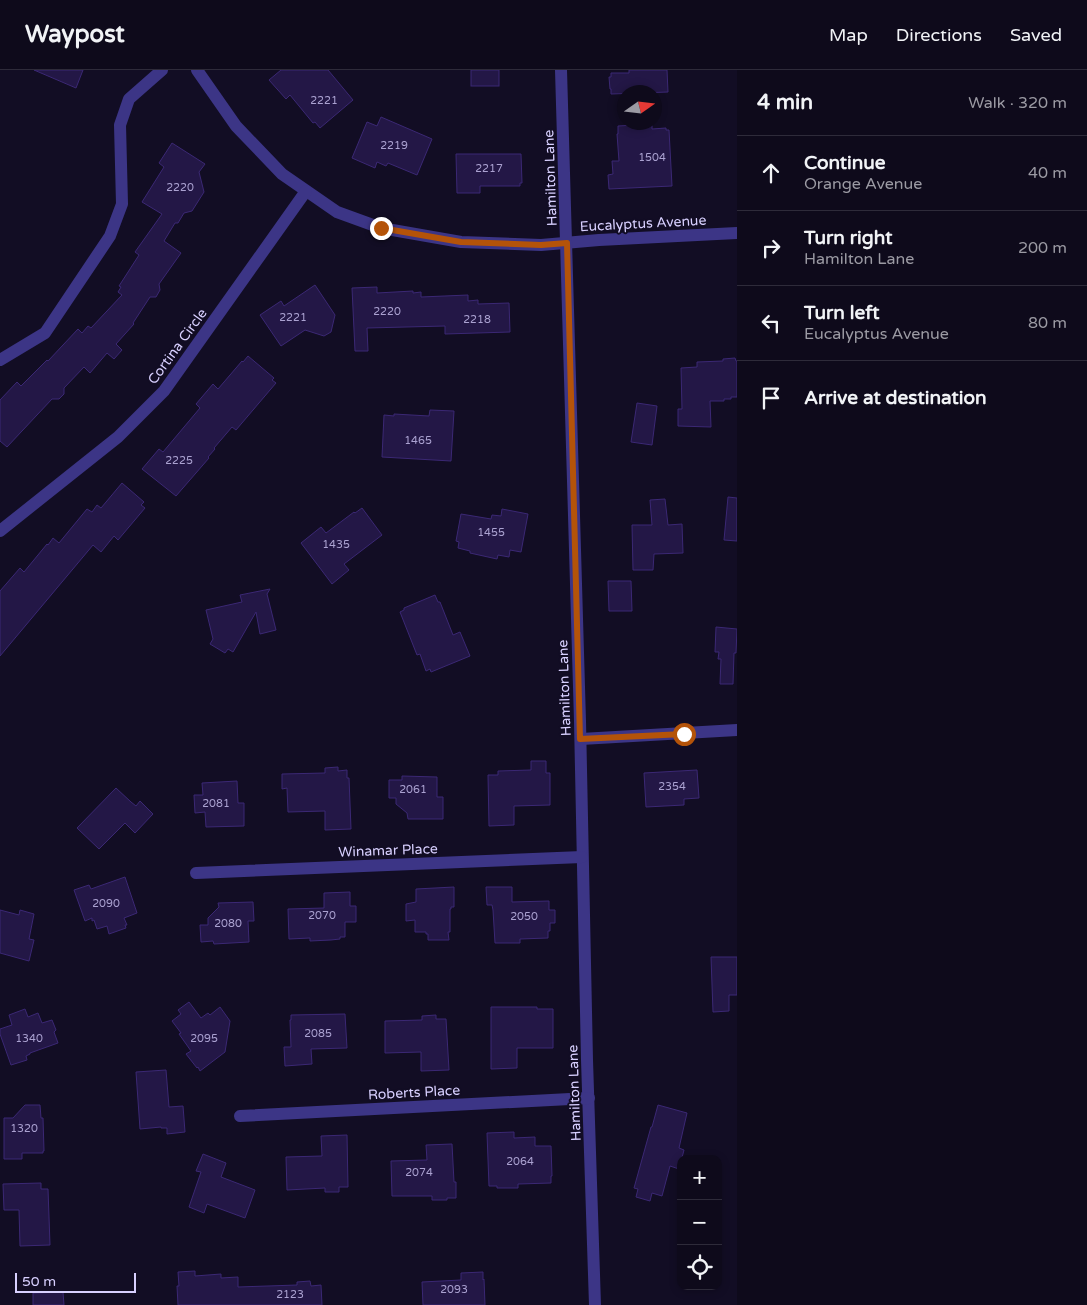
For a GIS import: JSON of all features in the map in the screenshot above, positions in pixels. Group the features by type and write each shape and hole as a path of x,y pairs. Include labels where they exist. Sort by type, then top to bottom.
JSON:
{"street":[{"path":"0,360 45,333 110,236 122,204 120,125 129,99 162,70"},
{"name":"Eucalyptus Avenue","path":"198,70 236,126 282,174 338,212 381,228 461,242 541,245 737,233"},
{"name":"Hamilton Lane","path":"561,70 596,1305"},
{"name":"Cortina Circle","path":"0,531 118,436 164,391 306,191"},
{"path":"580,739 737,730"},
{"name":"Winamar Place","path":"196,873 582,857"},
{"name":"Roberts Place","path":"240,1116 589,1098"}],"building":[{"path":"34,70 83,70 76,88"},
{"path":"281,70 328,70 353,100 320,128 315,122 313,123 290,95 286,99 269,80"},
{"path":"471,70 499,70 499,86 471,86"},
{"path":"629,70 667,70 668,92 662,92 662,85 617,85 617,94 611,94 609,77 611,77 611,73 629,73"},
{"path":"381,117 432,139 417,175 388,163 386,166 377,162 375,168 352,158 367,122 377,126"},
{"path":"662,128 666,128 666,130 669,130 672,186 609,189 608,175 613,174 612,161 619,161 618,130 662,130"},
{"path":"172,143 205,164 199,172 204,192 192,211 184,213 178,223 175,223 164,241 181,253 159,284 160,290 156,297 150,297 134,324 116,344 122,350 114,359 107,353 90,373 84,367 64,388 64,394 59,399 52,399 7,447 0,441 0,400 17,382 21,386 78,329 82,333 88,326 91,328 122,295 118,292 121,287 119,286 139,255 135,252 162,214 142,202 164,167 159,163"},
{"path":"456,154 521,154 522,183 520,183 520,186 480,186 480,193 457,193"},
{"path":"315,285 335,315 331,332 324,336 305,330 281,346 260,315 281,301 284,306"},
{"path":"377,287 377,293 413,291 413,293 421,292 421,297 468,295 468,301 478,300 478,304 509,303 510,332 445,334 445,326 367,328 368,351 355,351 352,288"},
{"path":"248,356 274,378 272,380 276,383 236,430 232,427 214,448 209,458 176,496 142,469 159,449 163,452 200,408 196,404 213,384 218,389"},
{"path":"735,358 737,361 737,397 724,399 724,401 710,401 711,427 678,426 678,409 682,409 681,368 697,367 697,362 723,361 723,359"},
{"path":"637,403 657,406 652,445 631,442"},
{"path":"430,410 454,411 451,461 382,457 384,415 429,416"},
{"path":"122,483 144,502 141,505 145,508 118,540 114,536 101,552 93,545 0,656 0,591 20,568 24,572 53,538 59,543 87,509 92,512 97,505 101,508"},
{"path":"728,497 737,498 737,541 724,540"},
{"path":"665,499 668,525 682,524 683,553 654,554 653,570 633,570 632,525 652,525 650,500"},
{"path":"362,508 382,535 344,564 349,570 332,584 301,543 321,527 326,533"},
{"path":"502,509 528,514 521,552 510,550 509,557 498,555 497,559 470,553 470,551 458,548 459,542 456,541 461,514 491,519 492,515 501,516"},
{"path":"608,581 631,581 632,611 609,611"},
{"path":"270,589 267,594 276,630 260,634 256,612 233,652 228,649 225,653 210,644 213,639 206,610 242,602 240,595"},
{"path":"435,595 438,602 440,602 453,635 460,632 470,656 431,672 430,669 426,671 420,654 417,655 400,612 404,608"},
{"path":"716,627 737,629 733,684 720,684 721,659 718,659 719,652 715,652"},
{"path":"531,761 546,761 546,773 550,773 550,805 514,806 514,825 489,826 488,775 498,775 498,771 531,770"},
{"path":"338,767 338,771 347,770 347,778 349,778 351,829 325,830 325,811 288,812 287,788 282,789 282,774 325,773 325,768"},
{"path":"697,770 699,798 684,799 684,805 646,807 644,773"},
{"path":"402,776 437,777 437,797 443,797 443,819 408,819 407,813 396,804 396,798 389,798 389,780 402,780"},
{"path":"237,781 238,803 244,803 244,826 206,827 205,812 195,813 194,795 203,795 202,783"},
{"path":"116,788 136,806 140,801 153,814 135,833 125,823 99,849 77,828"},
{"path":"125,877 137,913 124,918 127,925 125,925 126,928 109,934 107,926 97,929 92,918 85,921 74,890 89,885 91,889"},
{"path":"454,887 454,907 450,909 449,940 428,940 426,932 415,932 415,920 406,921 406,904 416,902 416,889"},
{"path":"486,887 512,887 512,902 549,901 549,910 555,910 555,923 550,923 548,938 520,939 520,943 495,943 493,910 492,905 487,905"},
{"path":"350,892 350,906 356,906 356,922 345,922 345,937 310,941 310,938 289,939 288,909 324,908 324,893"},
{"path":"253,902 254,921 248,921 249,942 214,944 213,941 201,942 200,925 208,925 208,918 219,907 218,903"},
{"path":"0,910 19,915 20,910 34,914 29,939 34,940 29,961 0,953"},
{"path":"711,957 737,957 737,995 729,995 729,1011 713,1012"},
{"path":"189,1002 201,1018 208,1013 210,1015 220,1007 230,1021 225,1052 200,1071 186,1054 191,1051 172,1021 181,1014 178,1010"},
{"path":"491,1007 553,1009 553,1048 517,1048 517,1068 491,1069"},
{"path":"25,1009 28,1017 38,1013 42,1023 52,1020 58,1043 30,1053 26,1056 27,1060 11,1065 0,1029 12,1025 9,1015"},
{"path":"345,1014 347,1048 311,1049 312,1064 285,1066 284,1047 291,1047 291,1015"},
{"path":"436,1015 436,1019 446,1019 449,1070 421,1071 421,1052 385,1053 385,1021 422,1020 422,1016"},
{"path":"166,1070 169,1107 183,1106 185,1132 167,1134 167,1128 161,1127 140,1129 136,1072"},
{"path":"25,1105 40,1105 41,1118 43,1118 44,1151 43,1153 22,1153 22,1159 4,1159 4,1118 13,1118"},
{"path":"658,1105 687,1113 679,1148 684,1150 683,1155 677,1155 677,1168 670,1166 662,1196 652,1193 650,1201 636,1197 638,1189 634,1188"},
{"path":"514,1132 514,1138 535,1137 535,1146 551,1146 551,1183 518,1184 518,1188 489,1186 487,1133"},
{"path":"347,1135 348,1187 339,1187 339,1192 325,1192 325,1188 287,1190 286,1157 322,1156 321,1136"},
{"path":"452,1144 456,1198 432,1200 432,1196 392,1196 391,1161 427,1160 426,1145"},
{"path":"203,1154 226,1163 221,1177 255,1190 245,1218 207,1204 204,1213 189,1207 201,1172 196,1171"},
{"path":"41,1183 41,1189 48,1189 50,1245 20,1246 19,1210 4,1210 3,1184"},
{"path":"195,1271 195,1276 221,1274 221,1278 238,1277 238,1287 297,1285 297,1282 310,1281 311,1286 321,1285 322,1305 178,1305 178,1272"},
{"path":"483,1272 485,1305 423,1305 422,1282 461,1280 461,1273"},
{"path":"63,1292 64,1305 33,1305 33,1293"}],"route":[{"path":"381,228 461,242 541,245 567,243 580,739 684,734"}]}
